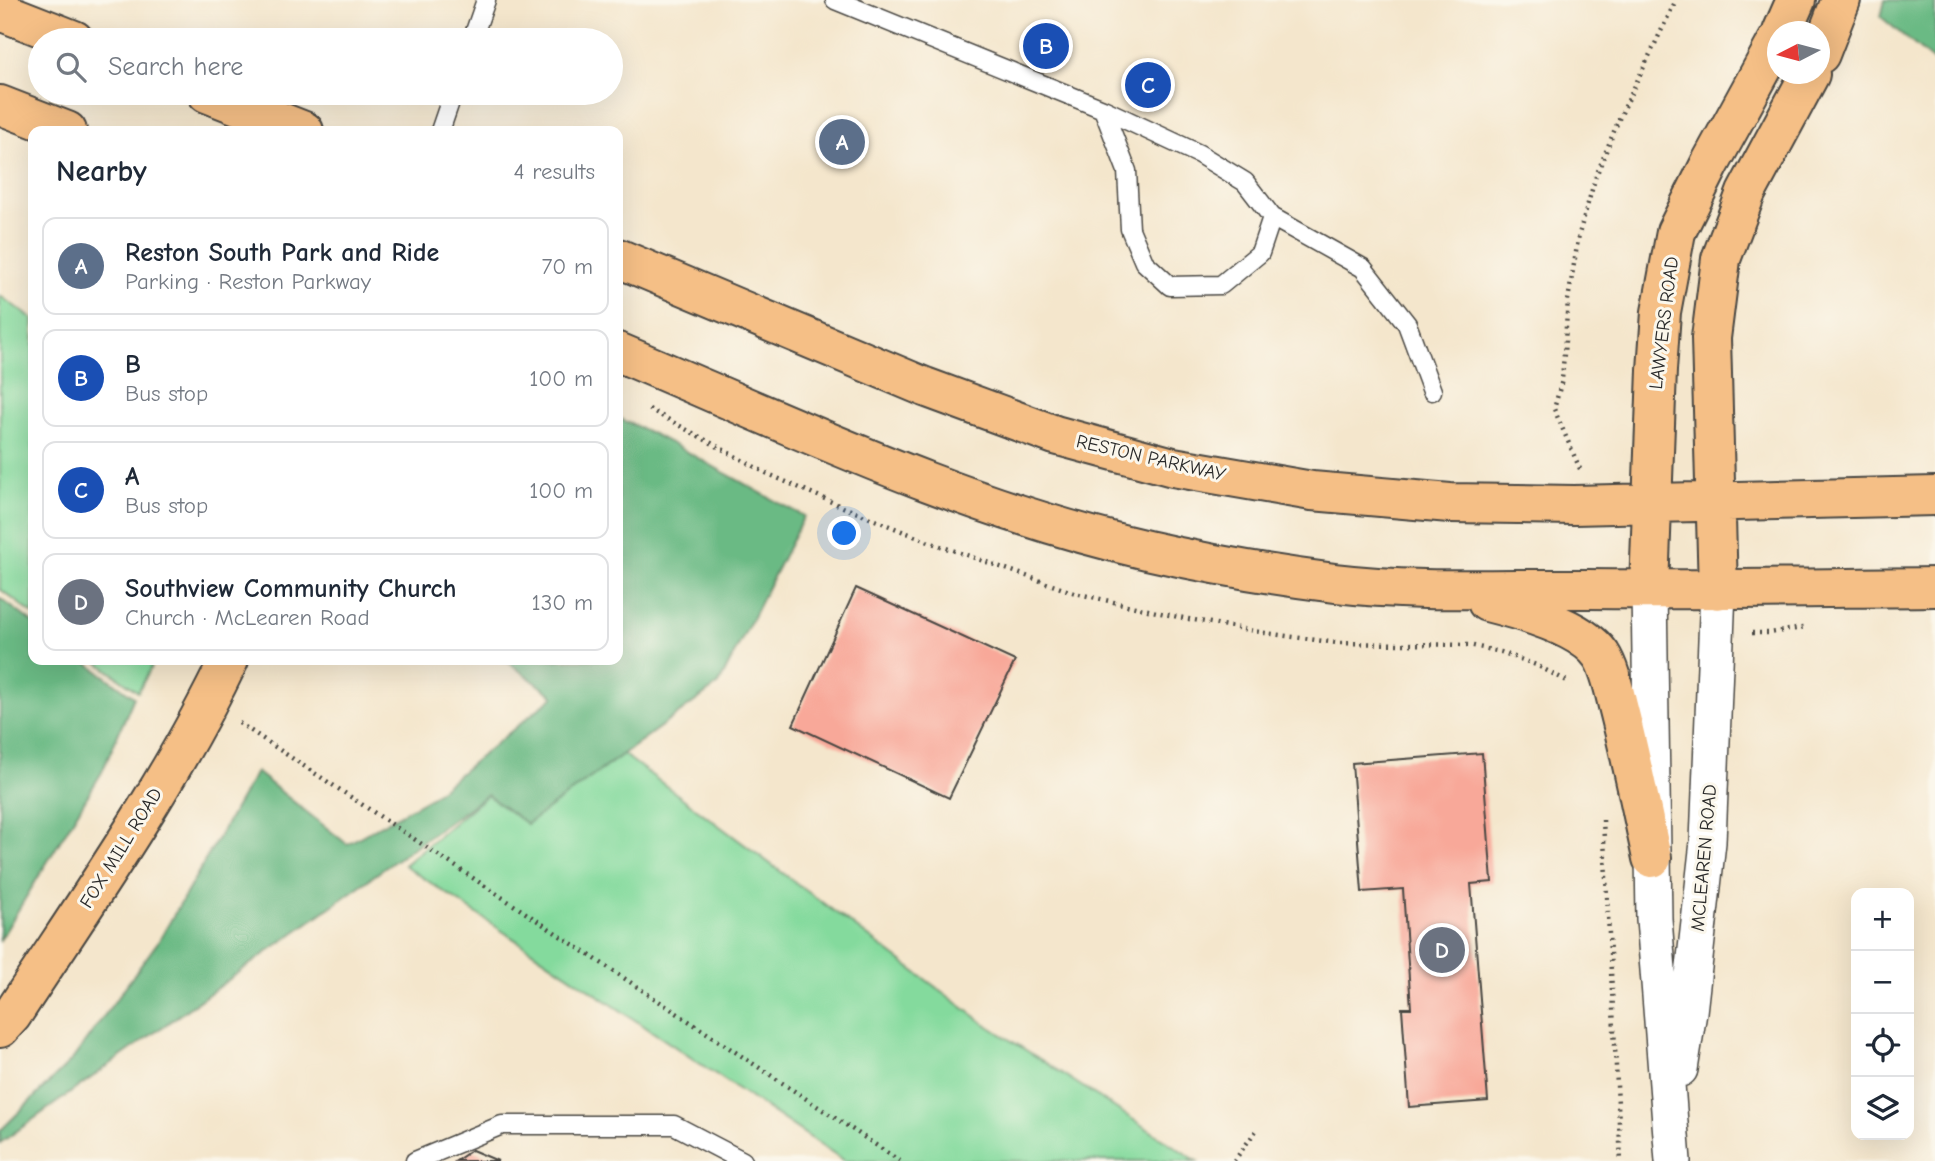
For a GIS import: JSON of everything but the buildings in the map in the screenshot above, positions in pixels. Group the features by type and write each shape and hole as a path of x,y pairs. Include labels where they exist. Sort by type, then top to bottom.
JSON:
{"main road":[{"path":"1787,21 1796,0"},
{"path":"1830,27 1841,0"},
{"path":"0,11 43,28"},
{"name":"LAWYERS ROAD","path":"1650,589 1657,370 1667,271 1676,232 1767,59"},
{"path":"1718,590 1711,338 1721,259 1746,193 1805,84"},
{"path":"0,104 55,126"},
{"path":"238,105 291,126"},
{"name":"RESTON PARKWAY","path":"623,260 925,387 1055,435 1173,467 1326,493 1450,503 1597,504 1717,500"},
{"path":"623,354 896,469 1019,515 1146,550 1225,565 1337,583 1430,588 1718,590 1935,587"},
{"path":"1717,500 1935,496"},
{"path":"1430,588 1521,610 1555,622 1583,639 1601,655 1625,733 1652,858"},
{"name":"FOX MILL ROAD","path":"0,1028 12,1015 140,822 226,665"}],"street":[{"name":"MCLEAREN ROAD","path":"1650,589 1654,919 1674,1161"},
{"name":"MCLEAREN ROAD","path":"1671,1124 1689,1012 1708,842 1718,590"}],"lane":[{"path":"476,28 486,0"},
{"path":"835,0 1103,109 1199,154 1245,182 1272,217 1363,268 1407,324 1432,391"},
{"path":"442,126 449,105"},
{"path":"1103,109 1127,171 1130,229 1144,262 1170,286 1221,285 1260,253 1272,217"},
{"path":"415,1161 502,1125 674,1125 743,1161"}],"path":[{"path":"1597,504 1554,409 1562,380 1568,300 1580,234 1596,176 1619,119 1676,0"},
{"path":"641,405 766,473 843,507 929,542 1075,593 1178,617 1337,643 1469,645 1501,652 1536,665 1580,689"},
{"path":"1716,632 1769,634 1815,626"},
{"path":"1569,682 1591,646"},
{"path":"256,734 900,1161"},
{"path":"1603,808 1603,858 1621,1161"},
{"path":"1234,1161 1258,1128"}],"green space":[{"path":"1885,0 1935,0 1935,62 1881,17"},
{"path":"0,296 28,316 28,610 0,589"},
{"path":"623,420 665,440 804,516 719,684 527,824 487,795 0,1143 0,1131 72,1060 160,939 256,772 347,844 431,797 554,696 512,665 623,665"},
{"path":"0,598 28,619 28,665 90,665 134,697 102,772 0,940"},
{"path":"102,665 152,665 138,692"},
{"path":"623,754 984,1023 1197,1161 845,1161 404,865 487,795 527,824"}],"place":[{"name":"B","path":"1046,46"},
{"name":"A","path":"1148,85"},
{"name":"Reston South Park and Ride","path":"842,142"},
{"name":"Southview Community Church","path":"1442,950"}]}
